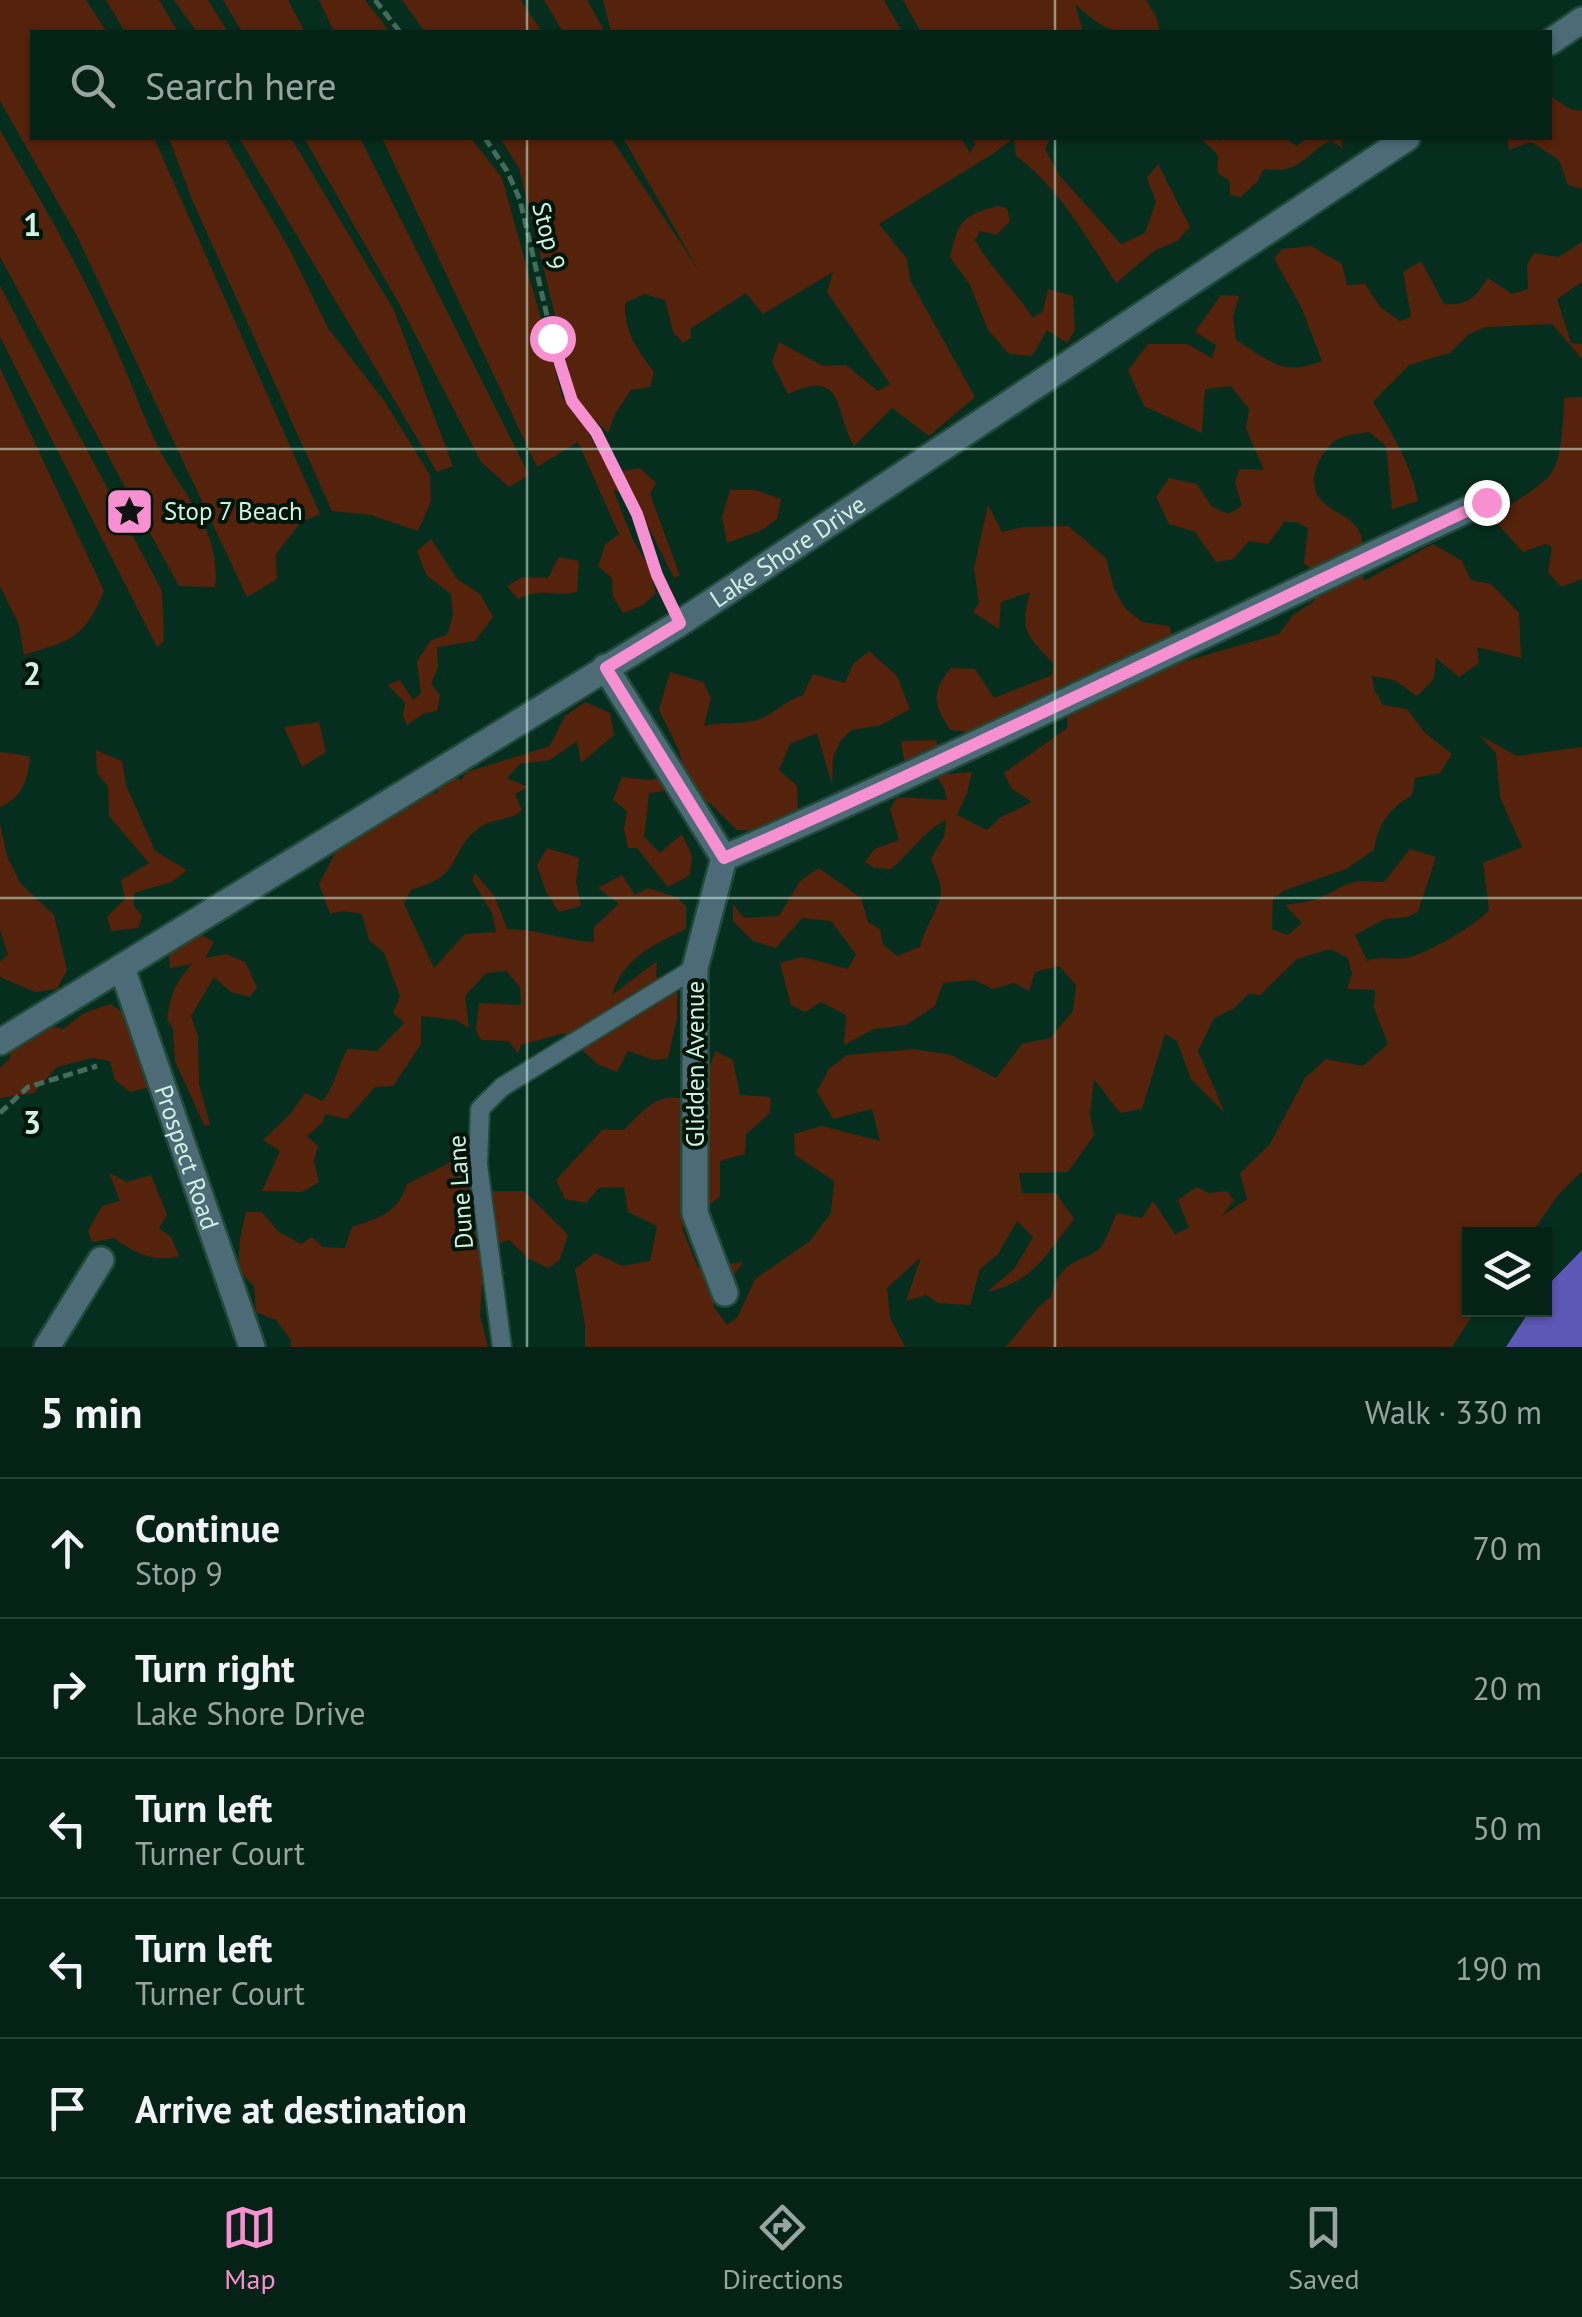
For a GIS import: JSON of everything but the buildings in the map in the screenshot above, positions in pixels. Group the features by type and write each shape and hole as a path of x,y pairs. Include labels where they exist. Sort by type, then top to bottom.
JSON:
{"street":[{"path":"1552,41 1582,20"},
{"name":"Lake Shore Drive","path":"0,1042 680,623 1404,140"},
{"path":"606,668 724,858 908,778 1126,670 1486,502"},
{"name":"Glidden Avenue","path":"724,858 694,968 694,1213 725,1293"},
{"name":"Prospect Road","path":"122,968 252,1347"},
{"path":"47,1347 100,1260"}],"lane":[{"name":"Dune Lane","path":"502,1347 478,1165 480,1109 502,1087 694,968"}],"path":[{"path":"375,0 398,30"},
{"name":"Stop 9","path":"486,140 508,171 520,200 552,338 572,401 596,432 637,514 657,575 680,623"},
{"path":"0,1114 28,1087 97,1066"}],"shaded area":[{"path":"0,0 86,0 106,30 30,30 30,140 155,140 320,514 301,522 276,554 277,579 247,597 76,234 0,101"},
{"path":"106,0 159,0 177,30 124,30"},
{"path":"174,0 208,0 227,30 196,30"},
{"path":"223,0 288,0 304,30 241,30"},
{"path":"319,0 365,0 388,30 333,30"},
{"path":"402,0 521,0 541,30 424,30"},
{"path":"544,0 587,0 604,30 562,30"},
{"path":"603,0 884,0 901,30 610,30"},
{"path":"903,0 1146,0 1160,30 1113,30 1075,4 1082,30 920,30"},
{"path":"1552,97 1570,109 1582,111 1582,189 1568,185 1559,160 1531,142 1509,150 1508,140 1552,140"},
{"path":"0,130 81,274 156,443 206,529 212,546 215,587 179,586 0,257"},
{"path":"170,140 226,140 290,250 328,328 385,402 430,475 431,501 418,531 371,515 332,511 193,202"},
{"path":"240,140 292,140 394,310 453,466 437,472"},
{"path":"305,140 361,140 529,475 509,487 481,462 402,309"},
{"path":"383,140 473,140 502,178 563,399 574,393 519,168 501,140 612,140 698,269 624,140 962,140 970,153 974,140 1011,140 879,224 907,259 910,280 975,397 929,436 892,408 854,446 829,390 807,387 788,394 772,362 779,342 823,366 846,365 878,391 890,384 827,292 833,272 763,314 746,293 690,329 691,338 683,343 673,332 665,300 644,294 625,303 629,332 654,372 650,387 631,390 608,433 593,418 584,425 608,468 640,468 656,483 650,494 680,576 674,578 644,518 632,513 633,497 613,489 633,540 649,567 656,593 643,605 623,613 613,597 612,578 598,566 605,545 619,534 578,442 537,467"},
{"path":"1014,140 1049,140 1045,149 1059,175 1121,244 1145,233 1156,202 1147,178 1158,164 1190,227 1177,241 1154,251 1116,283 1059,198 1016,156"},
{"path":"1202,140 1288,140 1297,146 1304,140 1331,140 1294,166 1264,169 1241,197 1230,195 1230,181 1218,173 1218,155"},
{"path":"998,206 1007,208 1010,221 996,235 980,231 975,240 1033,318 1043,311 1048,289 1073,296 1075,330 1067,343 1047,330 1032,356 1009,354 988,330 970,285 950,257 964,222 976,213"},
{"path":"1582,242 1582,282 1557,299 1571,343 1582,344 1582,359 1552,324 1486,327 1469,334 1450,353 1409,365 1373,402 1406,462 1418,501 1392,509 1386,446 1369,432 1341,438 1320,458 1314,484 1316,493 1353,523 1361,535 1364,581 1433,544 1462,561 1471,580 1491,584 1519,613 1521,658 1477,647 1479,663 1459,677 1436,658 1434,679 1417,696 1394,680 1372,676 1383,705 1407,709 1424,732 1452,754 1440,773 1415,778 1412,795 1386,818 1374,850 1346,869 1283,891 1273,899 1272,929 1288,935 1302,923 1285,905 1315,900 1352,883 1384,882 1410,849 1436,857 1418,912 1385,919 1355,935 1367,961 1406,958 1426,951 1489,910 1483,863 1522,847 1500,797 1496,753 1479,735 1517,756 1582,747 1582,1171 1558,1195 1536,1227 1462,1227 1462,1317 1471,1317 1452,1347 1005,1347 1051,1297 1062,1272 1099,1249 1117,1213 1142,1218 1153,1201 1175,1234 1189,1228 1178,1200 1196,1187 1209,1193 1227,1191 1234,1200 1222,1216 1247,1199 1240,1173 1270,1144 1305,1078 1326,1059 1363,1066 1388,1044 1374,1008 1375,990 1347,989 1352,974 1348,958 1330,949 1297,959 1260,995 1249,994 1233,1009 1214,1018 1198,1051 1225,1113 1191,1079 1177,1041 1165,1034 1142,1109 1120,1113 1094,1079 1090,1115 1094,1135 1068,1172 1019,1173 1022,1193 1056,1193 1074,1219 1028,1274 987,1292 1015,1268 1033,1237 1017,1221 998,1254 980,1269 970,1305 938,1303 926,1295 906,1301 921,1257 887,1288 890,1318 905,1347 585,1347 575,1269 595,1253 622,1266 650,1261 657,1226 628,1212 624,1187 599,1188 586,1203 565,1199 556,1180 602,1130 624,1130 662,1099 709,1104 704,1080 716,1051 733,1060 740,1095 771,1097 770,1113 746,1134 745,1154 720,1161 720,1196 682,1228 698,1268 743,1262 713,1306 727,1325 737,1318 755,1279 810,1241 831,1213 834,1181 795,1155 794,1134 822,1126 880,1141 872,1109 833,1119 817,1091 829,1069 847,1055 914,1049 951,1055 996,1078 1022,1044 1050,1038 1073,1011 1076,985 1059,966 1035,972 1029,991 1014,983 993,989 974,980 943,983 935,1006 906,1025 874,1029 844,1045 846,1015 821,1002 805,1012 791,1005 780,963 802,957 848,969 856,954 831,921 802,918 776,948 753,941 733,921 733,904 744,918 779,916 800,881 819,868 861,898 868,922 880,929 883,944 897,956 920,947 940,897 931,858 944,837 946,820 891,869 874,868 865,862 874,849 899,840 890,809 897,797 947,800 938,779 904,760 901,741 936,740 946,774 972,772 957,815 987,830 1001,817 1032,802 1011,788 1004,773 1067,728 1067,712 988,745 988,722 969,732 950,730 937,699 940,685 951,668 975,669 994,698 1052,675 1053,663 1028,632 1025,616 1030,592 1001,602 999,629 973,612 979,603 974,568 988,505 1002,532 1068,526 1106,558 1114,589 1125,608 1142,622 1169,626 1182,662 1279,634 1293,615 1313,602 1324,581 1304,563 1308,528 1284,522 1268,544 1249,541 1233,559 1216,562 1195,532 1169,524 1156,497 1169,478 1197,484 1211,506 1228,514 1242,506 1235,483 1239,469 1264,470 1246,429 1249,409 1231,386 1205,389 1202,433 1144,406 1128,370 1148,344 1187,344 1212,358 1216,345 1195,332 1221,295 1239,296 1233,316 1236,340 1286,367 1322,361 1302,309 1274,258 1282,249 1311,246 1342,264 1347,285 1365,284 1380,307 1400,321 1411,317 1403,272 1421,261 1444,304 1465,302 1488,278 1512,294 1528,289 1527,265 1534,253 1558,257"},
{"path":"0,286 162,591 164,641 157,647 0,337"},
{"path":"0,368 104,591 89,620 74,636 24,655 19,625 0,586"},
{"path":"1582,397 1582,579 1561,587 1548,572 1552,547 1545,544 1523,552 1492,518 1550,475 1560,449 1564,398"},
{"path":"730,490 755,490 781,499 777,519 762,530 727,543 722,517"},
{"path":"431,539 457,579 480,594 493,617 475,641 437,647 438,667 431,684 440,695 437,711 423,714 407,725 403,716 405,703 388,685 400,680 413,700 421,693 417,661 431,640 447,635 453,615 451,594 427,576 417,551"},
{"path":"559,557 579,561 577,592 535,593 518,599 507,586 522,577 548,578"},
{"path":"869,651 897,676 910,709 881,725 852,730 841,740 833,757 832,784 817,733 790,744 779,770 797,786 798,814 760,831 737,830 711,804 683,789 649,793 644,837 660,853 682,834 692,855 690,875 668,887 637,848 628,848 624,829 627,811 613,800 622,777 649,780 682,774 680,753 659,710 670,672 703,682 711,698 704,726 747,722 803,695 813,674 845,683 853,664"},
{"path":"585,702 610,713 614,735 581,763 577,741 550,760 520,764 507,778 528,787 515,794 522,810 479,828 465,842 448,871 411,890 404,904 434,968 465,934 496,932 492,913 472,880 475,873 495,897 507,929 583,941 594,942 594,927 619,904 598,888 622,875 635,895 648,888 676,897 686,906 686,929 632,962 612,995 657,961 656,976 677,992 677,1019 668,1058 654,1060 628,1051 617,1072 597,1064 564,1033 521,1045 518,1054 509,1041 481,1040 476,1030 479,1003 521,1005 520,987 506,971 486,973 465,996 469,1028 456,1020 421,1016 421,1044 393,1086 375,1087 347,1119 325,1114 323,1122 307,1136 318,1146 314,1161 319,1182 302,1192 262,1191 280,1151 263,1140 305,1093 323,1101 347,1049 377,1051 404,1023 393,1013 400,996 384,953 369,940 362,914 330,914 319,884 341,842 417,784 436,794 445,775 461,780 467,772 550,746 565,716"},
{"path":"319,722 326,752 302,767 284,727"},
{"path":"96,750 122,761 126,785 155,851 187,870 172,882 134,893 134,906 142,916 138,928 111,931 107,917 125,899 121,880 149,863 109,816 108,786 97,773"},
{"path":"0,752 30,756 23,786 0,807"},
{"path":"0,823 7,856 20,883 54,915 67,970 57,989 35,992 0,977 0,961 8,955 0,930"},
{"path":"547,848 579,858 576,882 581,906 559,912 546,892 537,865"},
{"path":"195,931 214,942 205,958 226,954 245,962 257,987 250,997 231,992 214,977 191,1016 198,1036 199,1084 210,1125 204,1125 175,1061 173,1028 167,1020 174,990 192,964 170,968 167,941"},
{"path":"110,1004 147,1028 155,1086 130,1092 115,1080 110,1061 92,1058 57,1067 34,1093 0,1098 0,1068 10,1058 10,1033 26,1021 63,1029 84,1013"},
{"path":"467,1154 491,1191 524,1191 568,1235 559,1261 548,1268 529,1259 509,1240 479,1251 506,1273 482,1286 480,1315 488,1347 291,1347 291,1340 276,1320 256,1312 254,1286 238,1270 246,1212 262,1212 279,1232 301,1244 312,1237 323,1247 345,1248 352,1227 393,1208 407,1184"},
{"path":"109,1173 127,1182 151,1175 167,1215 159,1228 171,1237 179,1256 145,1255 114,1238 92,1242 88,1231 102,1206 120,1201"},
{"path":"1582,1250 1582,1347 1506,1347 1525,1317 1552,1317 1552,1281"}],"place":[{"name":"Stop 7 Beach","path":"129,511"}],"route":[{"path":"552,338 572,401 596,432 637,514 657,575 680,623 606,668 724,858 908,778 1038,712 1486,502"}]}
